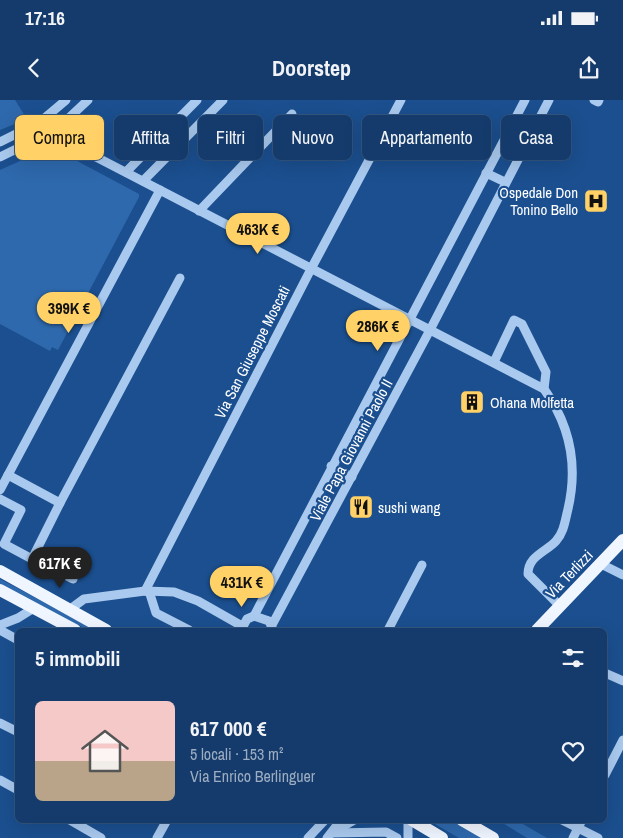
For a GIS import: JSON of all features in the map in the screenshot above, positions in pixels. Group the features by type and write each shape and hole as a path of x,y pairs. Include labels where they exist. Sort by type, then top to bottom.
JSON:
{"main road":[{"name":"Via Terlizzi","path":"539,628 623,540"},
{"path":"0,571 102,628"},
{"path":"0,590 72,628"},
{"path":"417,823 442,838"},
{"path":"468,823 493,838"}],"street":[{"path":"48,115 66,100"},
{"path":"71,115 88,100"},
{"path":"126,172 197,100"},
{"path":"143,181 223,100"},
{"name":"Via San Giuseppe Moscati","path":"147,591 310,269 401,100"},
{"name":"Viale Papa Giovanni Paolo II","path":"254,616 331,466 525,100"},
{"name":"Viale Papa Giovanni Paolo II","path":"272,628 549,100"},
{"path":"594,100 598,102 599,100"},
{"path":"199,211 292,114"},
{"path":"0,142 15,134"},
{"path":"0,157 15,150"},
{"path":"103,160 544,389 555,405 567,437 573,462 573,485 563,532 556,542 534,558 528,566 528,574 560,606"},
{"path":"486,172 505,182"},
{"path":"0,490 160,190"},
{"path":"32,559 180,278"},
{"path":"494,362 514,320 522,324 546,372 544,389"},
{"path":"331,466 352,477"},
{"path":"8,474 60,503"},
{"path":"0,500 21,510 4,544 73,579"},
{"path":"601,564 623,574"},
{"path":"389,628 422,565"},
{"path":"147,591 156,613 185,628"},
{"path":"69,610 84,599 147,591 174,592 198,602 242,628 247,619 254,616 265,618 272,628"},
{"path":"0,625 18,618 34,608"},
{"path":"0,630 15,638"},
{"path":"607,673 623,681"},
{"path":"0,722 15,730"},
{"path":"607,773 619,759 623,740"},
{"path":"0,780 15,788"},
{"path":"75,823 101,838"},
{"path":"157,838 165,823"},
{"path":"308,838 322,823"},
{"path":"330,835 339,823"},
{"path":"330,835 349,823"},
{"path":"408,823 408,838"},
{"path":"573,838 580,824 598,838"},
{"path":"330,835 386,832 397,838"}],"shaded area":[{"path":"0,100 15,100 24,115 15,115 15,124 0,130"},
{"path":"22,160 75,160 139,194 58,350 52,347 50,351 0,324 0,170"},
{"path":"0,579 92,628 84,628 0,584"},
{"path":"433,823 459,823 483,838 459,838"},
{"path":"503,823 521,823 547,838 527,838"}],"place":[{"name":"Ospedale Don Tonino Bello","path":"596,201"},
{"name":"Ohana Molfetta","path":"472,402"},
{"name":"sushi wang","path":"361,507"}]}
